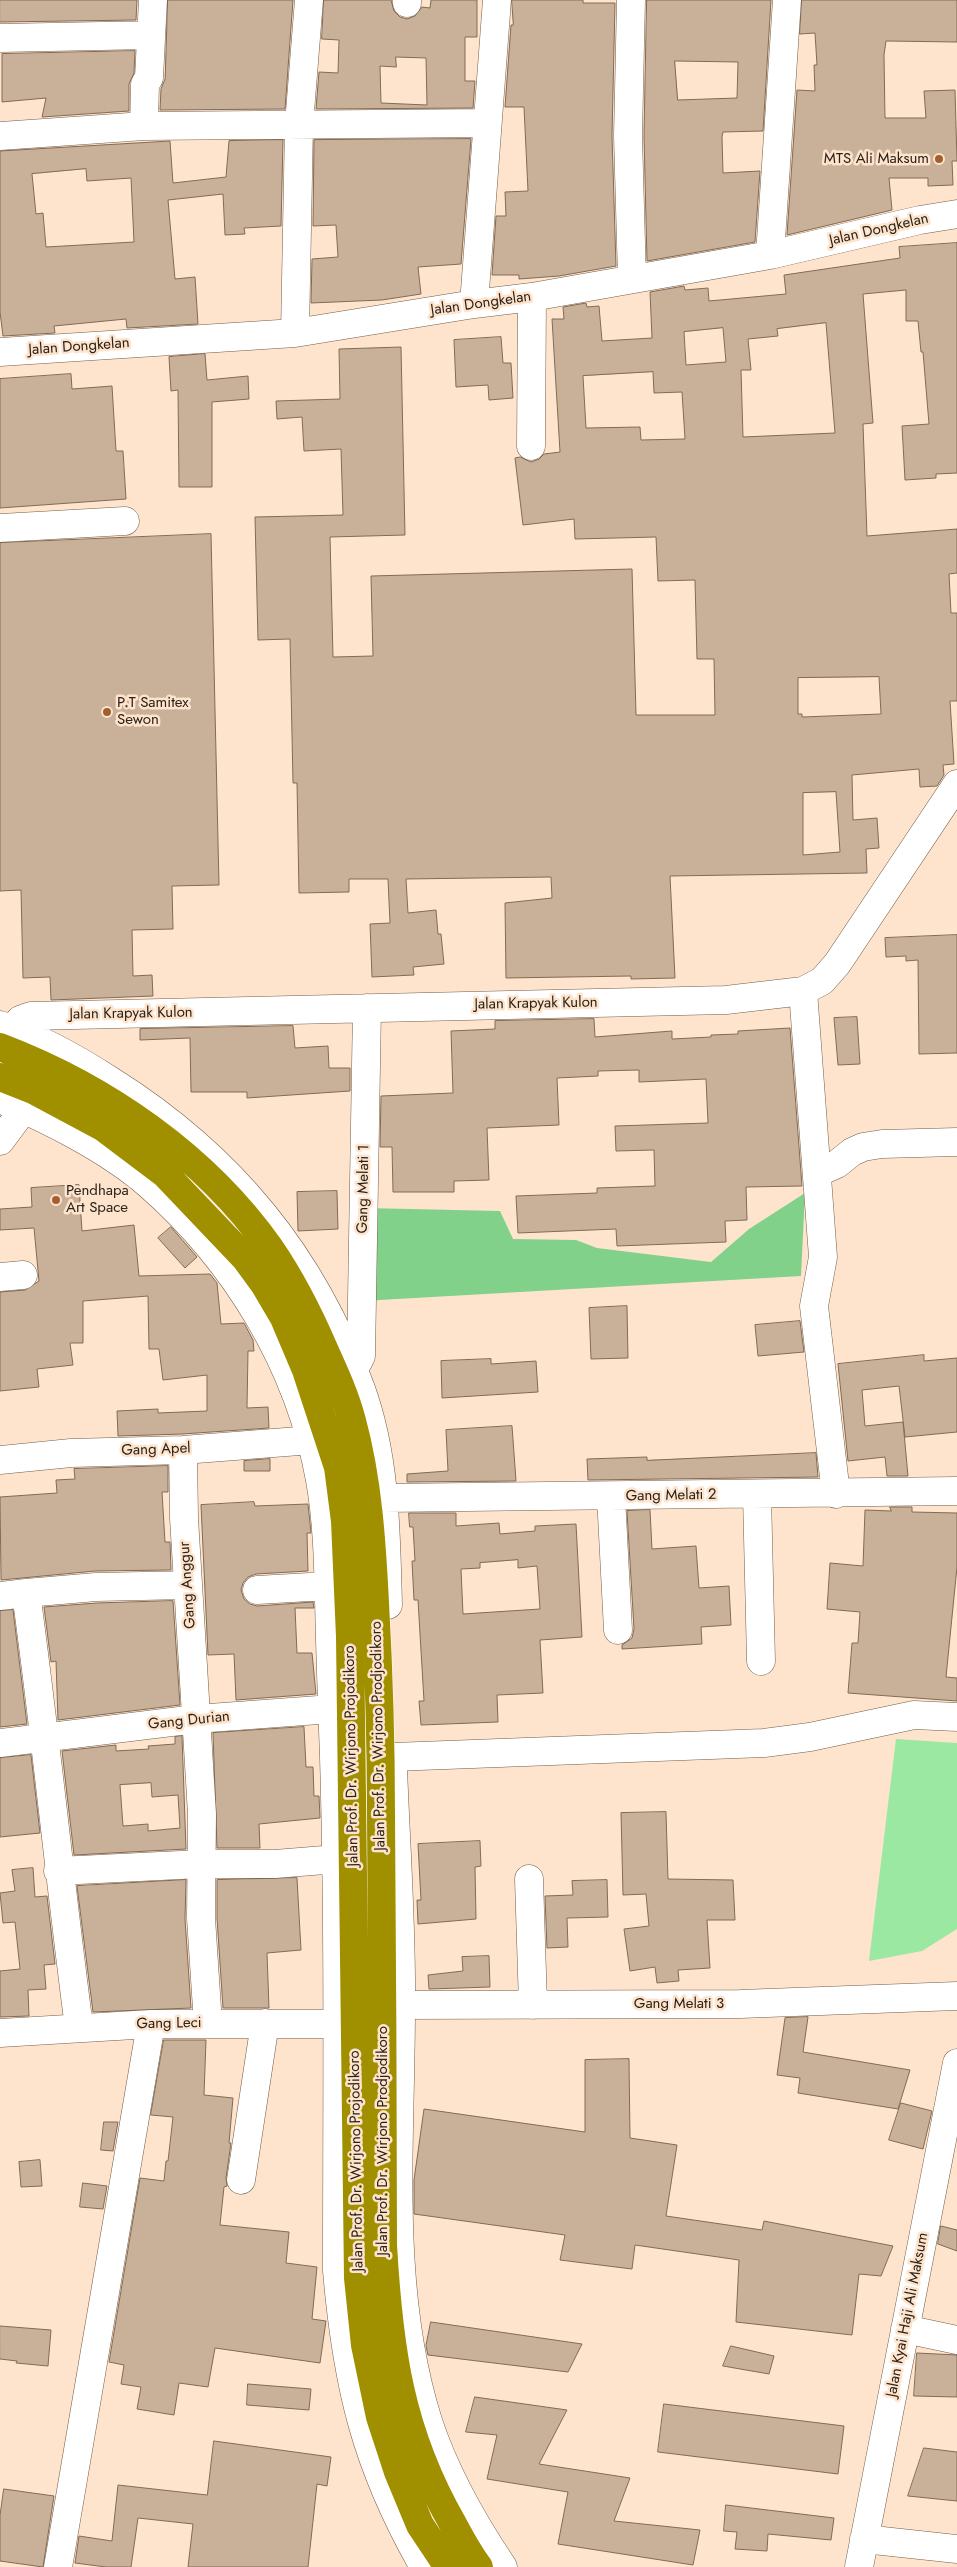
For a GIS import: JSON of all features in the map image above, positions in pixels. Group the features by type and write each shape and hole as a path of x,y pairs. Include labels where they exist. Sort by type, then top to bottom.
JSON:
{"highway":[{"name":"Jalan Prof. Dr. Wirjono Prodjodikoro","path":"4,1034 39,1062 98,1093 134,1116 188,1158 249,1222 270,1248 288,1276 324,1348 352,1420 369,1506 381,1714 392,2055 384,2272 391,2348 400,2398 415,2446 434,2491 479,2567"},
{"name":"Jalan Prof. Dr. Wirjono Projodikoro","path":"0,1077 41,1094 104,1128 165,1174 245,1258 264,1284 284,1318 306,1370 338,1467 345,1521 342,1711 347,2078 358,2278 365,2345 380,2417 398,2472 420,2525 448,2567"},
{"path":"342,1711 381,1714"}],"street":[{"path":"144,126 144,84 149,78 153,0"},
{"path":"294,332 299,124 309,0"},
{"path":"474,304 497,0"},
{"path":"631,0 628,136 632,279"},
{"path":"770,255 787,0"},
{"path":"0,38 151,35"},
{"path":"0,136 144,126 487,123"},
{"name":"Jalan Dongkelan","path":"0,352 294,332 474,304 532,297 770,255 920,220 957,214"},
{"path":"531,446 532,297"},
{"path":"0,528 125,521"},
{"name":"Jalan Krapyak Kulon","path":"4,1034 20,1020 31,1016 726,1000 804,1001 837,964 957,784"},
{"path":"804,1001 823,1257 814,1306 836,1494"},
{"name":"Gang Melati 1","path":"351,1367 358,1362 361,1356 366,1008"},
{"path":"4,1034 73,1058 138,1098 208,1153 261,1208 290,1248 319,1296 361,1389 377,1452 385,1498 402,2005 392,2055 400,2237 406,2319 415,2374 428,2421 443,2462 465,2506 503,2567"},
{"path":"0,1141 12,1104 113,1158 147,1183 216,1254 239,1284 288,1372 312,1440 326,1523 328,1586 342,1711 337,1859 338,2024 347,2078 337,2271 342,2334 354,2400 364,2436 402,2529 424,2567"},
{"path":"817,1173 864,1147 882,1144 957,1142"},
{"name":"Gang Apel","path":"0,1460 70,1453 183,1450 312,1440"},
{"name":"Gang Anggur","path":"183,1450 188,1585 202,1814 201,1918 208,2024"},
{"name":"Gang Melati 2","path":"385,1498 758,1495 957,1491"},
{"path":"758,1495 762,1662"},
{"path":"611,1496 618,1630"},
{"path":"79,2027 58,1871 46,1738 13,1595 96,1587 188,1585"},
{"path":"257,1590 328,1586"},
{"name":"Gang Durian","path":"0,1743 196,1719 342,1711"},
{"path":"393,1757 520,1754 764,1743 810,1738 914,1715 957,1717"},
{"path":"58,1871 201,1864 275,1864 337,1859"},
{"path":"529,1880 533,2005"},
{"name":"Gang Melati 3","path":"402,2005 740,2004 957,1996"},
{"path":"241,2180 265,2023"},
{"path":"58,2567 151,2024"},
{"name":"Gang Leci","path":"0,2033 151,2024 338,2024"},
{"name":"Jalan Kyai Haji Ali Maksum","path":"859,2567 905,2330 950,2130 957,2063"},
{"path":"905,2330 957,2340"},
{"path":"864,2539 957,2549"}],"green space":[{"path":"805,1193 801,1276 362,1301 365,1208 500,1211 513,1239 576,1240 597,1248 711,1262 749,1229"},
{"path":"896,1739 957,1743 957,1929 922,1951 869,1961"}],"building":[{"path":"0,0 137,0 136,20 0,22"},
{"path":"168,0 293,0 285,109 160,110 161,89 165,79"},
{"path":"324,0 391,0 394,11 400,17 407,19 415,16 422,7 430,8 431,0 477,0 477,37 465,37 465,81 475,81 473,108 316,109 319,72 338,73 339,40 322,39","holes":["396,57 426,58 427,105 381,103 380,66 396,67"]},
{"path":"512,0 583,0 583,3 615,3 612,136 616,266 559,276 519,279 519,275 492,275 496,216 506,216 505,192 528,191 524,107 505,107 511,25 513,25"},
{"path":"647,0 771,0 763,131 723,132 722,137 723,173 760,171 755,242 647,261 644,136","holes":["675,61 738,62 737,98 678,100"]},
{"path":"802,0 957,0 957,42 886,41 884,55 885,118 926,118 924,91 955,90 957,161 952,161 953,185 928,186 928,178 889,178 892,210 787,235 797,90 815,91 814,65 817,65 815,33 800,34"},
{"path":"135,51 134,73 129,84 129,111 42,117 46,98 2,102 2,54"},
{"path":"471,139 461,264 418,267 421,294 382,300 311,303 312,259 338,257 336,225 313,226 314,140"},
{"path":"283,140 281,226 244,228 245,234 225,235 223,194 168,200 175,279 195,277 198,324 127,328 126,319 54,326 55,333 3,336 0,312 0,151 170,141 173,183 226,177 229,141","holes":["86,169 87,181 131,178 134,242 46,247 43,213 36,214 32,174"]},
{"path":"957,243 957,473 936,474 936,478 905,480 902,426 929,424 923,352 921,352 918,321 906,321 906,290 863,294 873,423 863,424 867,536 957,529 957,573 949,574 951,613 957,613 957,701 950,701 954,764 943,765 944,775 937,786 920,787 919,769 852,775 853,820 877,818 879,848 866,849 867,873 670,876 675,978 631,979 631,976 506,978 505,903 552,898 551,877 406,879 408,913 436,910 438,934 441,934 444,964 413,967 414,975 372,977 370,924 390,923 388,879 349,879 349,892 299,893 297,783 293,783 290,639 258,640 255,517 343,515 341,449 304,451 302,417 277,419 276,401 340,399 339,349 401,347 405,535 330,537 333,657 373,656 371,576 632,569 636,715 715,715 714,659 697,659 695,580 658,581 656,537 575,539 574,519 523,525 515,458 520,457 531,462 539,459 544,454 560,452 552,319 564,319 563,307 586,303 587,307 599,306 602,341 652,338 650,292 684,286 685,290 708,288 709,301 786,294 784,275 900,258 899,247","holes":["826,323 835,433 743,437 741,370 751,370 748,339 778,336 777,329","723,328 726,362 686,365 684,332","653,372 654,393 682,392 685,439 641,440 640,427 586,428 583,376","879,677 881,714 802,717 802,714 798,714 798,678","836,792 840,852 803,855 803,793"]},
{"path":"501,337 503,363 511,363 513,398 489,400 488,385 456,387 454,340"},
{"path":"205,354 207,380 248,376 249,399 212,402 212,487 179,487 178,390 171,391 169,357"},
{"path":"71,374 72,389 112,386 116,451 123,451 126,499 0,508 0,379"},
{"name":"P.T Samitex Sewon","path":"211,534 219,885 172,886 173,929 132,930 133,976 152,975 153,996 51,1000 50,977 23,978 21,890 0,891 0,543"},
{"path":"957,935 957,1053 919,1054 918,960 906,961 906,956 886,957 885,938"},
{"path":"857,1017 860,1064 838,1065 834,1018"},
{"path":"594,1019 595,1037 672,1031 672,1039 738,1034 738,1031 790,1028 802,1186 746,1187 747,1220 725,1221 726,1242 617,1246 616,1229 518,1233 516,1196 597,1193 597,1188 655,1186 654,1150 616,1151 615,1126 708,1123 706,1079 639,1082 639,1070 598,1071 598,1076 557,1078 559,1125 487,1128 489,1180 454,1181 454,1192 393,1192 392,1147 380,1147 381,1096 453,1093 451,1031 495,1029 495,1021"},
{"path":"293,1026 295,1048 328,1046 329,1068 350,1068 350,1091 247,1098 247,1092 191,1092 190,1038 140,1040 140,1029"},
{"path":"79,1185 82,1231 134,1225 139,1276 210,1274 217,1283 221,1324 244,1323 253,1340 254,1351 248,1351 247,1408 268,1407 269,1428 118,1436 117,1411 158,1409 158,1413 207,1411 207,1375 163,1380 159,1349 149,1349 148,1296 83,1301 83,1343 70,1343 73,1365 37,1369 39,1387 0,1391 0,1292 25,1290 39,1281 34,1228 0,1230 0,1209 32,1207 31,1188"},
{"path":"337,1191 338,1229 298,1231 297,1192"},
{"path":"171,1227 197,1257 185,1268 158,1238"},
{"path":"627,1306 628,1358 591,1359 589,1308"},
{"path":"800,1321 804,1352 758,1356 755,1325"},
{"path":"924,1355 924,1361 957,1358 957,1432 905,1437 899,1386 862,1390 865,1426 903,1422 908,1476 887,1476 885,1457 848,1461 838,1364"},
{"path":"491,1359 491,1364 536,1361 538,1392 442,1398 441,1361"},
{"path":"512,1426 516,1481 407,1482 407,1474 448,1471 446,1430"},
{"path":"816,1453 818,1477 588,1480 587,1459 647,1457 647,1460"},
{"path":"270,1459 270,1471 244,1471 244,1461"},
{"path":"168,1466 168,1492 162,1492 165,1542 170,1542 171,1570 95,1571 1,1580 0,1497 57,1493 56,1480 75,1479 74,1469"},
{"path":"254,1502 255,1506 308,1504 311,1533 307,1533 308,1571 256,1574 248,1577 243,1583 241,1590 244,1599 250,1604 257,1606 313,1602 314,1608 295,1608 297,1653 312,1653 316,1694 236,1700 234,1654 208,1655 201,1505"},
{"path":"890,1507 912,1507 912,1512 957,1513 957,1567 946,1677 957,1678 957,1701 848,1693 852,1643 858,1643 860,1612 827,1609 830,1563 863,1566 865,1510 891,1511"},
{"path":"650,1510 652,1549 696,1546 699,1588 729,1586 731,1625 701,1627 702,1644 622,1649 622,1645 632,1638 634,1629 627,1511"},
{"path":"409,1513 456,1513 456,1526 499,1523 500,1534 535,1531 535,1526 576,1524 582,1637 540,1640 543,1693 497,1695 498,1722 421,1725 419,1701 424,1701 418,1600 414,1600 412,1561 415,1561 413,1527 410,1527","holes":["518,1560 518,1568 537,1566 540,1609 463,1614 461,1569 480,1568 480,1563"]},
{"path":"173,1601 180,1705 58,1720 56,1661 51,1662 44,1607 97,1603"},
{"path":"13,1610 27,1724 0,1727 0,1611"},
{"path":"304,1727 306,1767 313,1767 314,1796 319,1796 320,1818 259,1824 260,1848 217,1848 213,1733"},
{"path":"182,1736 186,1849 74,1855 62,1751 116,1745 116,1751 149,1749 148,1746 175,1744 175,1737","holes":["151,1783 152,1797 178,1795 180,1828 148,1831 148,1824 123,1826 120,1785"]},
{"path":"31,1755 40,1833 0,1837 0,1758"},
{"path":"666,1812 668,1879 733,1880 735,1920 707,1920 710,1968 678,1970 679,1981 657,1983 655,1967 630,1971 624,1929 649,1926 646,1894 623,1895 621,1813"},
{"path":"480,1841 481,1866 475,1867 476,1919 418,1924 417,1900 421,1900 418,1844"},
{"path":"33,1868 35,1897 47,1896 55,1964 44,1965 46,1989 28,1990 29,2016 0,2017 0,1971 20,1969 15,1922 3,1923 0,1893 15,1891 12,1870"},
{"path":"297,1878 301,1950 267,1953 269,2008 223,2008 217,1918 217,1880"},
{"path":"186,1880 185,1919 191,2008 93,2012 77,1886"},
{"path":"607,1880 608,1917 567,1918 568,1947 547,1948 545,1896 573,1895 572,1881"},
{"path":"489,1956 490,1987 429,1989 428,1975 463,1971 462,1957"},
{"path":"808,2017 803,2052 910,2070 898,2109 798,2093 800,2078 777,2075 785,2018"},
{"path":"164,2040 206,2040 204,2095 233,2098 229,2143 231,2143 226,2178 227,2186 224,2187 220,2225 289,2232 286,2263 317,2267 312,2319 326,2321 320,2363 215,2348 208,2387 179,2383 174,2415 137,2409 141,2387 121,2384 124,2365 109,2362 140,2178 164,2181 166,2161 168,2161 173,2117 151,2115"},
{"path":"629,2059 630,2138 677,2145 666,2216 762,2230 764,2221 893,2246 881,2276 859,2274 852,2335 736,2322 739,2260 635,2245 632,2269 560,2260 565,2235 414,2214 414,2180 424,2109 585,2132 585,2060"},
{"path":"901,2103 932,2111 923,2149 889,2140"},
{"path":"104,2122 118,2122 113,2151 101,2150"},
{"path":"40,2160 42,2186 21,2187 19,2162"},
{"path":"83,2183 107,2186 103,2209 80,2207"},
{"path":"941,2226 957,2230 957,2251 938,2244"},
{"path":"431,2322 582,2344 568,2372 428,2355 426,2346"},
{"path":"0,2326 51,2330 48,2366 16,2363 17,2361 0,2359"},
{"path":"731,2346 774,2356 769,2374 723,2366"},
{"path":"917,2353 957,2355 957,2397 914,2396"},
{"path":"248,2384 311,2389 309,2410 247,2405"},
{"path":"475,2397 567,2410 539,2464 630,2478 614,2521 700,2530 693,2565 558,2544 568,2492 487,2479 497,2435 466,2432"},
{"path":"664,2404 844,2426 838,2474 658,2452"},
{"path":"214,2441 331,2457 327,2486 317,2484 308,2567 188,2567 193,2524 138,2518 131,2567 106,2567 75,2563 79,2536 112,2541 118,2485 207,2495"},
{"path":"924,2448 957,2452 957,2501 908,2496"},
{"path":"4,2489 54,2496 43,2567 0,2561 0,2516"},
{"path":"726,2505 834,2518 831,2540 768,2534 767,2551 735,2549 737,2532 724,2531"}],"place":[{"name":"MTS Ali Maksum","path":"939,159"},
{"name":"P.T Samitex Sewon","path":"107,712"},
{"name":"Pendhapa Art Space","path":"56,1200"}]}
